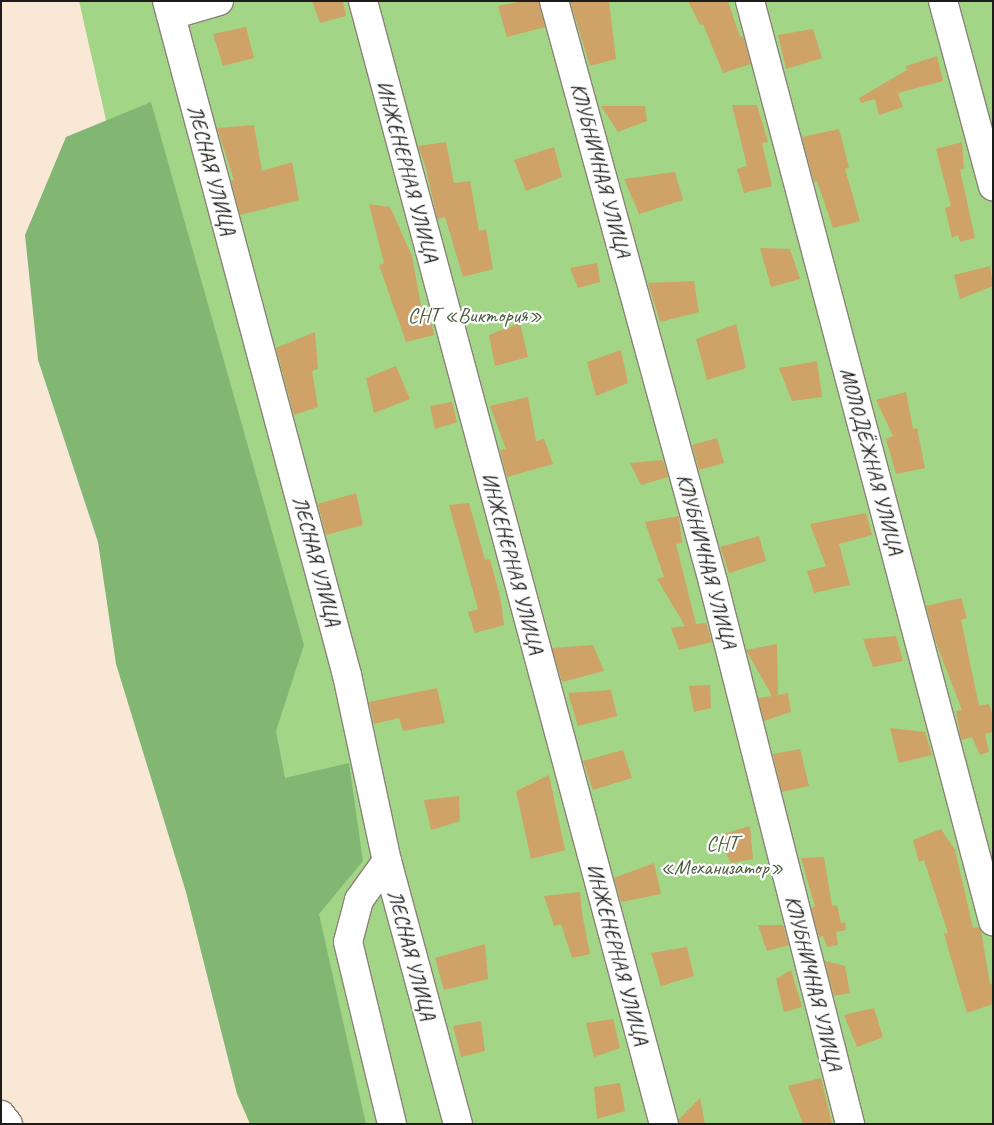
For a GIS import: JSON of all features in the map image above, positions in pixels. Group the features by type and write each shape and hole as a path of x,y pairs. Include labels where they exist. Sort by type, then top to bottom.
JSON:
{"street":[{"path":"169,8 219,1"},
{"name":"ИНЖЕНЕРНАЯ УЛИЦА","path":"363,1 664,1124"},
{"name":"КЛУБНИЧНАЯ УЛИЦА","path":"554,1 713,582 850,1124"},
{"name":"МОЛОДЁЖНАЯ УЛИЦА","path":"750,1 993,921"},
{"path":"943,1 993,186"},
{"name":"ЛЕСНАЯ УЛИЦА","path":"169,8 347,675 387,861 458,1124"},
{"path":"387,861 359,900 348,942 392,1124"},
{"path":"1,1115 8,1124"}],"green space":[{"path":"79,1 993,1 993,1124 334,1124"},
{"path":"151,102 304,645 276,731 285,778 349,763 363,861 319,914 366,1124 250,1124 237,1094 186,892 116,664 98,542 38,360 25,235 66,137"}],"building":[{"path":"312,1 343,1 346,16 320,23"},
{"path":"522,1 539,1 545,27 507,37 498,6"},
{"path":"570,1 609,1 616,59 590,66"},
{"path":"688,1 728,1 740,37 743,36 751,64 723,73 703,24 700,25"},
{"path":"246,27 254,58 223,66 213,34"},
{"path":"813,29 822,58 786,69 778,35"},
{"path":"937,56 943,81 898,93 903,107 879,115 875,99 861,103 859,98 907,70 906,66"},
{"path":"732,105 757,105 768,142 762,143 772,186 744,193 737,169 747,166"},
{"path":"601,106 645,106 647,121 618,132"},
{"path":"254,125 262,171 292,162 299,200 240,215 231,180 234,180 217,128"},
{"path":"839,129 849,167 845,169 860,221 833,228 817,181 814,182 802,137"},
{"path":"446,142 454,183 470,181 479,231 486,229 493,269 463,277 445,217 437,219 426,168 418,146"},
{"path":"962,142 964,169 960,170 975,238 960,242 958,235 952,238 945,208 951,206 936,149"},
{"path":"554,147 562,177 526,191 514,160"},
{"path":"675,172 683,200 639,214 624,179"},
{"path":"369,204 390,207 412,256 422,311 429,310 434,335 406,342 379,265 384,263"},
{"path":"760,248 790,249 800,279 771,287"},
{"path":"597,263 600,282 578,288 570,268"},
{"path":"990,266 993,286 960,299 954,275"},
{"path":"694,281 699,312 660,322 648,283"},
{"path":"520,323 528,357 495,366 489,335"},
{"path":"736,324 746,368 707,380 696,339"},
{"path":"315,332 318,369 312,371 318,407 294,415 276,348"},
{"path":"621,350 628,383 596,396 587,362"},
{"path":"817,361 822,397 792,401 779,368"},
{"path":"396,366 410,399 374,413 366,378"},
{"path":"906,392 913,429 917,428 925,468 896,474 886,439 893,436 876,400"},
{"path":"528,397 536,441 544,439 553,464 507,477 500,450 506,449 490,406"},
{"path":"452,402 457,422 435,429 430,406"},
{"path":"717,438 724,463 699,470 692,445"},
{"path":"663,460 668,477 641,485 630,463"},
{"path":"356,493 363,525 326,535 318,504"},
{"path":"469,503 485,560 490,559 501,601 504,625 475,633 468,612 478,609 449,505"},
{"path":"866,513 872,535 839,544 850,585 814,593 807,571 826,566 810,524"},
{"path":"679,516 682,543 676,544 696,624 706,623 712,642 679,650 671,628 685,626 657,579 664,577 645,522"},
{"path":"759,536 766,561 729,573 720,547"},
{"path":"961,598 967,618 961,620 979,706 989,704 993,716 993,732 985,734 989,752 980,755 972,737 961,740 956,711 962,710 936,643 926,606"},
{"path":"896,636 903,661 873,667 863,639"},
{"path":"777,644 778,695 788,693 791,712 764,721 758,698 772,696 746,650"},
{"path":"593,645 604,671 562,682 552,648"},
{"path":"710,685 711,708 694,712 689,686"},
{"path":"437,688 445,723 403,731 399,718 374,724 369,702"},
{"path":"611,690 617,716 578,726 568,693"},
{"path":"890,728 925,732 932,755 899,763"},
{"path":"800,749 809,786 782,792 773,754"},
{"path":"623,750 632,778 593,790 583,761"},
{"path":"549,775 565,850 531,859 516,791"},
{"path":"459,796 460,821 431,830 424,800"},
{"path":"750,826 753,859 731,863 717,836"},
{"path":"941,829 955,850 973,928 979,927 981,930 990,984 993,983 993,1004 967,1013 944,934 948,933 924,860 919,862 913,840"},
{"path":"824,857 832,906 837,905 841,923 845,922 846,930 836,932 838,945 827,947 823,936 819,937 811,908 815,907 801,858"},
{"path":"654,863 661,894 621,902 614,878"},
{"path":"580,892 590,954 572,958 561,924 554,926 544,896"},
{"path":"758,925 783,925 789,945 767,951"},
{"path":"485,944 488,979 444,990 435,958"},
{"path":"687,947 694,976 661,986 651,953"},
{"path":"825,961 845,966 850,993 834,996"},
{"path":"791,970 802,1007 784,1012 776,979"},
{"path":"874,1008 883,1037 857,1047 844,1015"},
{"path":"613,1019 620,1048 594,1057 586,1023"},
{"path":"481,1021 485,1051 461,1057 453,1026"},
{"path":"821,1078 832,1124 803,1124 788,1086"},
{"path":"620,1083 625,1111 597,1119 594,1087"},
{"path":"700,1098 705,1124 679,1124 679,1119"}],"park label":[{"name":"СНТ «Виктория»","path":"475,315"},
{"name":"СНТ «Механизатор»","path":"722,855"}]}
